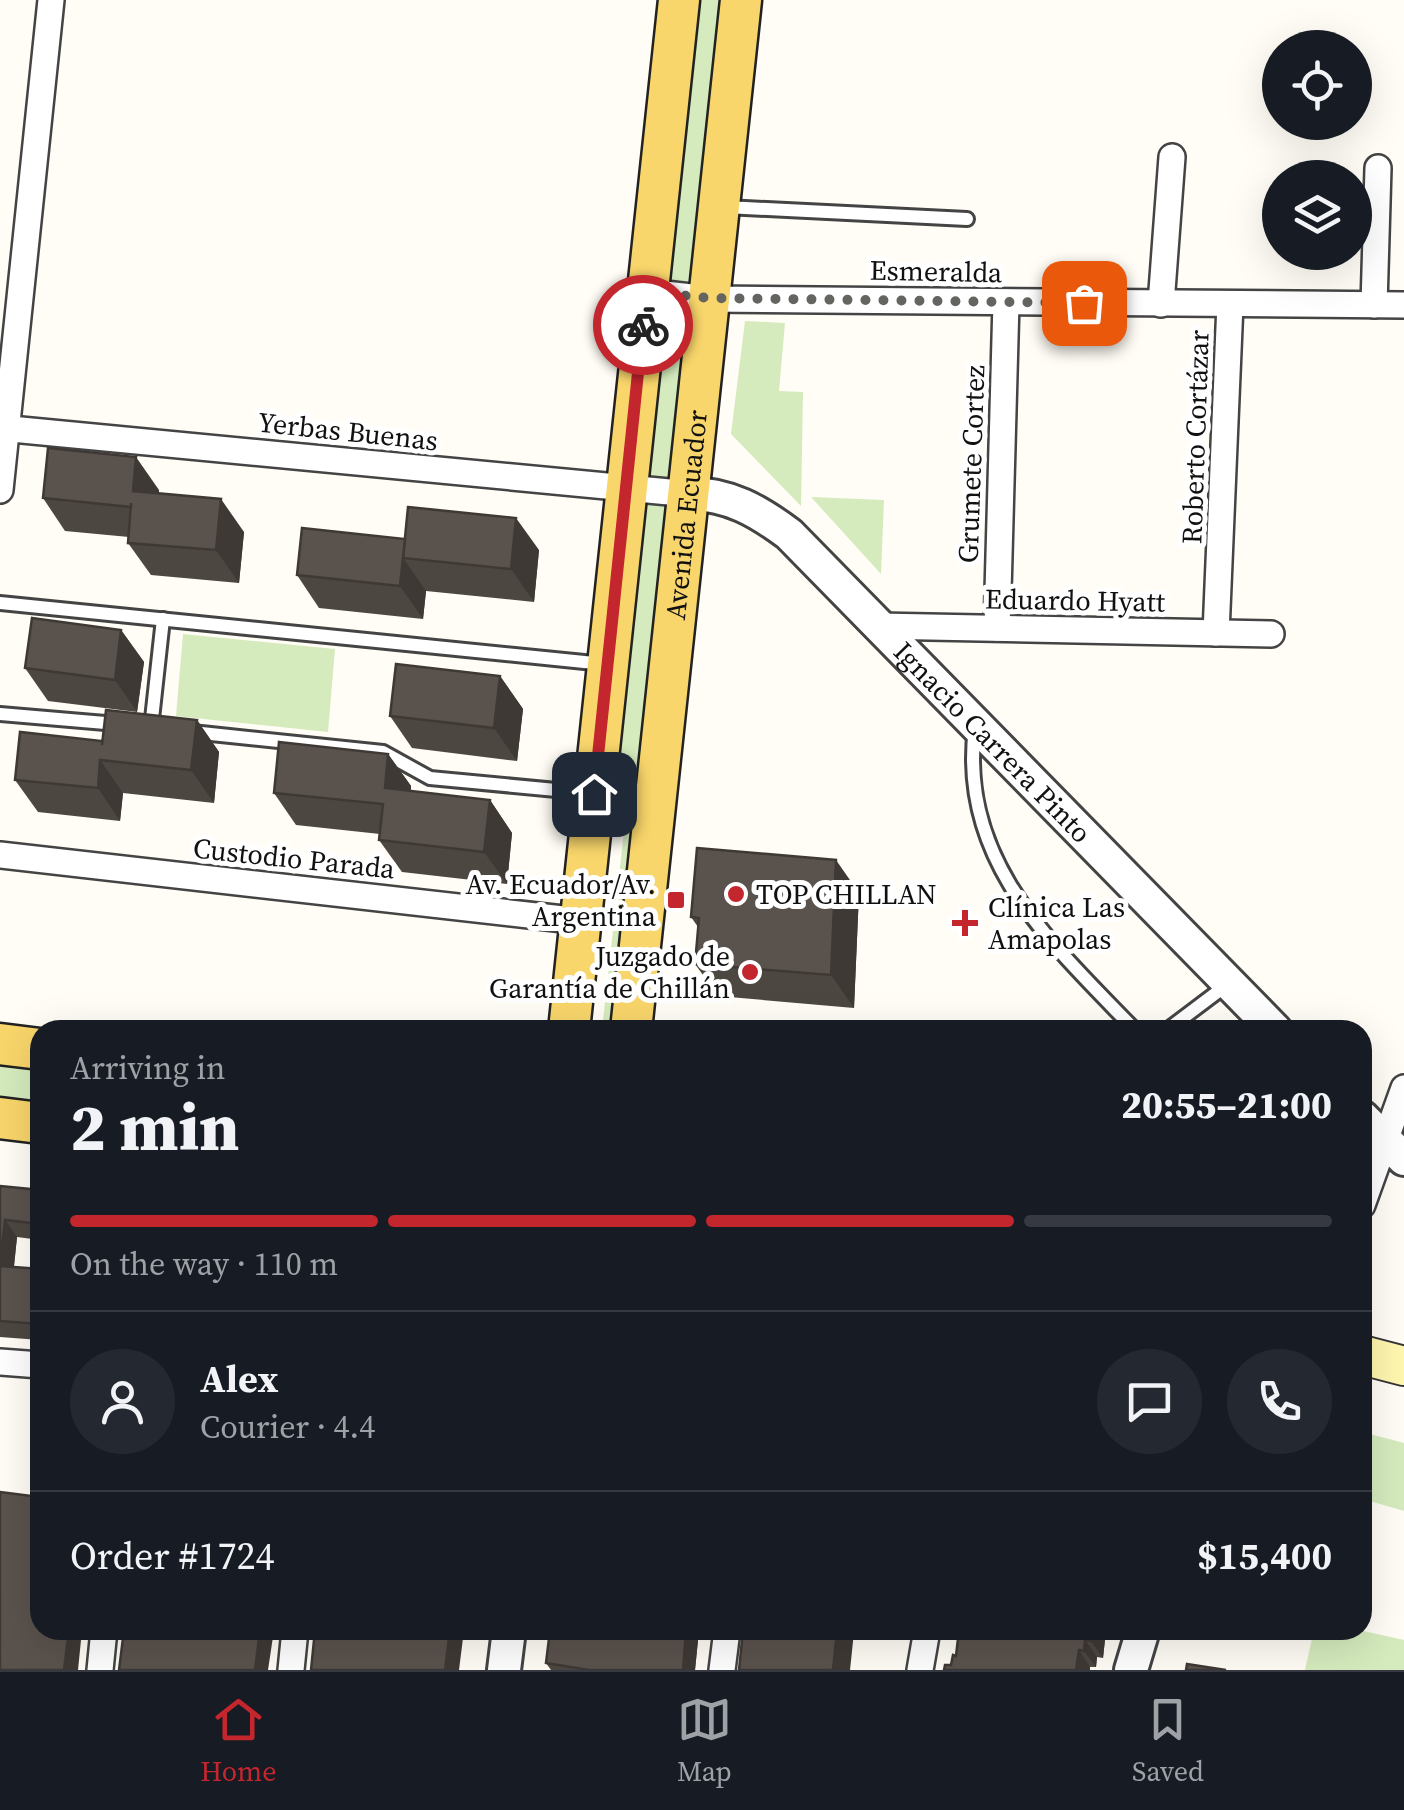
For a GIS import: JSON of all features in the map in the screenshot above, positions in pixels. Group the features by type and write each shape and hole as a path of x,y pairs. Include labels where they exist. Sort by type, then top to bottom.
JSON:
{"main road":[{"path":"571,1020 680,0"},
{"name":"Avenida Ecuador","path":"633,1020 741,0"},
{"path":"0,1044 30,1047"},
{"path":"0,1118 30,1122"},
{"path":"1372,1358 1404,1366"}],"street":[{"path":"0,490 3,428 51,0"},
{"path":"1161,304 1172,158"},
{"path":"1374,305 1378,168"},
{"name":"Esmeralda","path":"647,292 709,298 1404,305"},
{"name":"Grumete Cortez","path":"997,628 1006,302"},
{"name":"Roberto Cortázar","path":"1216,632 1230,304"},
{"name":"Yerbas Buenas","path":"3,428 690,494"},
{"name":"Ignacio Carrera Pinto","path":"690,494 715,494 771,520 1264,1020"},
{"name":"Eduardo Hyatt","path":"878,626 1270,634"},
{"name":"Custodio Parada","path":"0,856 581,920"},
{"path":"1372,1174 1403,1098"},
{"path":"0,1362 30,1364"},
{"path":"100,1670 103,1640"},
{"path":"291,1670 295,1640"},
{"path":"504,1670 508,1640"},
{"path":"722,1670 726,1640"},
{"path":"920,1670 925,1640"},
{"path":"1131,1670 1140,1640"}],"lane":[{"path":"718,206 967,218"},
{"path":"0,603 608,665"},
{"path":"151,728 163,619"},
{"path":"0,714 384,752 430,778 594,794"},
{"path":"975,726 972,786 996,866 1016,900 1126,1020"},
{"path":"1180,1020 1228,984"}],"green space":[{"path":"693,0 735,0 708,286 667,282"},
{"path":"664,308 695,315 621,1020 603,1020 624,831 619,738"},
{"path":"745,321 785,323 779,391 803,392 801,506 731,434"},
{"path":"811,497 884,500 881,574"},
{"path":"183,634 335,649 328,732 176,716"},
{"path":"0,1063 30,1067 30,1111 0,1108"},
{"path":"1372,1435 1404,1443 1404,1511 1372,1502"},
{"path":"1372,1633 1404,1640 1404,1670 1305,1670 1312,1640 1372,1640"}],"building":[{"path":"48,448 136,457 133,491 221,499 216,550 128,543 131,507 43,498"},
{"path":"408,507 516,518 511,569 403,558"},
{"path":"302,528 405,539 400,586 297,575"},
{"path":"32,618 121,630 115,680 25,668"},
{"path":"396,664 500,676 494,728 390,716"},
{"path":"106,710 197,720 191,770 100,760 98,788 15,780 20,732 102,741 102,745"},
{"path":"279,742 388,754 385,788 490,800 484,852 379,840 383,804 274,793"},
{"path":"697,848 836,860 831,975 695,964 699,918 691,917"},
{"path":"0,1186 30,1189 30,1223 5,1220 0,1266"},
{"path":"0,1266 30,1268 30,1323 0,1321"},
{"path":"0,1492 30,1496 30,1640 68,1640 64,1670 0,1670"},
{"path":"123,1640 259,1640 255,1670 119,1670"},
{"path":"314,1640 449,1640 445,1670 311,1670"},
{"path":"549,1640 685,1640 683,1670 589,1670 546,1663"},
{"path":"742,1640 836,1640 833,1670 739,1670"},
{"path":"958,1640 1085,1640 1076,1670 944,1670 956,1656"},
{"path":"1187,1664 1226,1670 1186,1670"}],"way so far":[{"path":"643,325 647,292 709,298 1084,303"}],"place":[{"name":"TOP CHILLAN","path":"736,894"},
{"name":"Av. Ecuador/Av. Argentina","path":"676,900"},
{"name":"Clínica Las Amapolas","path":"965,923"},
{"name":"Juzgado de Garantía de Chillán","path":"750,972"}],"route":[{"path":"594,794 643,325"}]}
